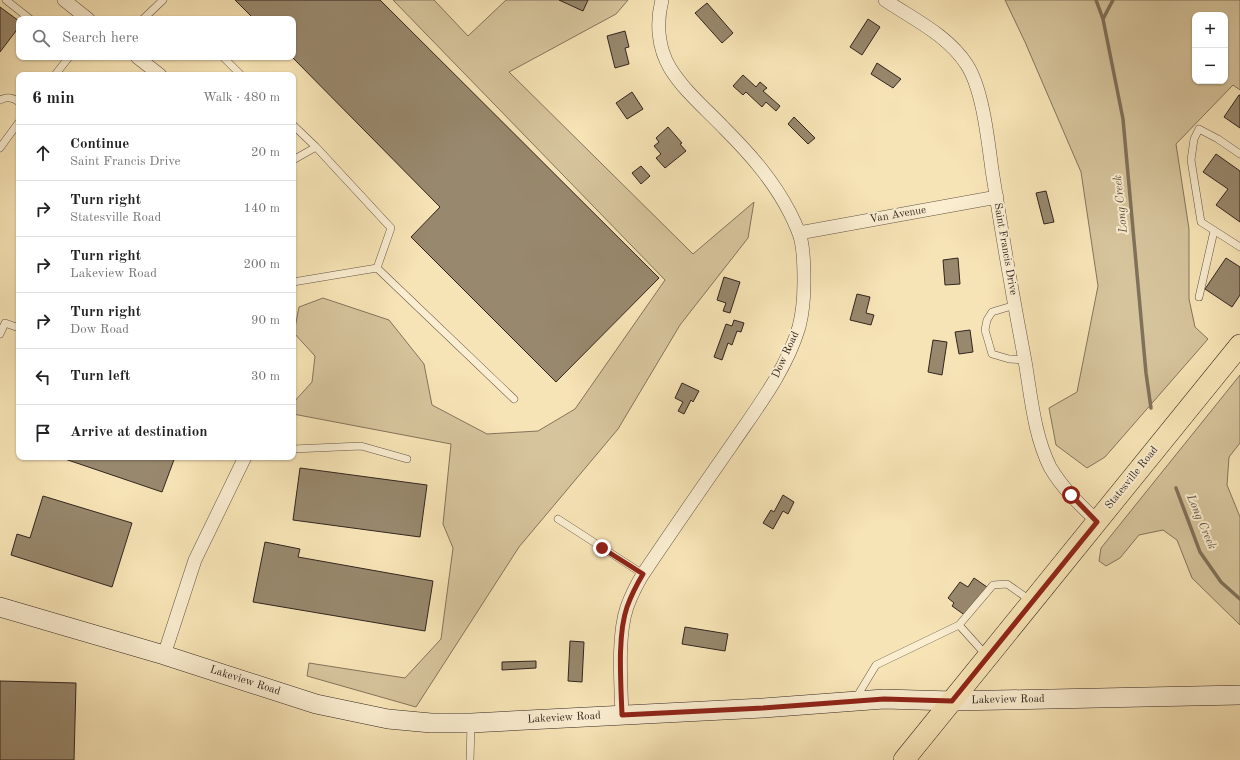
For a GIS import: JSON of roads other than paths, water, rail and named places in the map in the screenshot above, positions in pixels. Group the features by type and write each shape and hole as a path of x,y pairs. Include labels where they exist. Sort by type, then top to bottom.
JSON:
{"main road":[{"name":"Statesville Road","path":"904,760 1240,345"},
{"name":"Lakeview Road","path":"0,607 164,655 316,704 388,719 471,723 770,708 884,699 952,701 1240,695"}],"street":[{"path":"64,0 84,16"},
{"name":"Dow Road","path":"622,715 621,670 623,621 629,602 643,574 765,397 792,347 801,318 804,290 804,270 799,233 780,195 767,175 730,133 688,91 670,68 662,52 659,34 659,17 662,0"},
{"name":"Saint Francis Drive","path":"885,0 946,41 968,66 975,84 985,120 1024,360 1038,433 1050,467 1059,481 1097,522"},
{"path":"141,60 156,72"},
{"name":"Van Avenue","path":"799,233 997,197"},
{"path":"164,655 195,560 244,460"}],"lane":[{"path":"6,0 26,16"},
{"path":"147,16 163,0"},
{"path":"57,72 67,60"},
{"path":"226,60 238,72"},
{"path":"0,100 4,97 13,98 16,100"},
{"path":"0,148 16,126"},
{"path":"296,128 316,147 391,228 377,268"},
{"path":"1240,154 1218,139 1199,129 1194,139 1191,160 1201,222 1240,247"},
{"path":"296,158 316,147"},
{"path":"1199,297 1214,231"},
{"path":"296,282 377,268"},
{"path":"377,268 514,399"},
{"path":"1015,305 992,312 987,320 986,330 992,354 1009,359 1024,360"},
{"path":"0,334 5,323 16,327"},
{"path":"296,448 361,446 408,460"},
{"path":"558,519 643,574"},
{"path":"854,702 876,665 959,625 993,585 1007,584 1033,601"},
{"path":"959,625 988,657"},
{"path":"470,760 471,723"}],"waterway":[{"name":"Long Creek","path":"1096,0 1103,19 1123,119 1146,373 1151,408"},
{"path":"1103,19 1113,0"},
{"name":"Long Creek","path":"1176,488 1200,552 1221,582 1240,599"}]}
